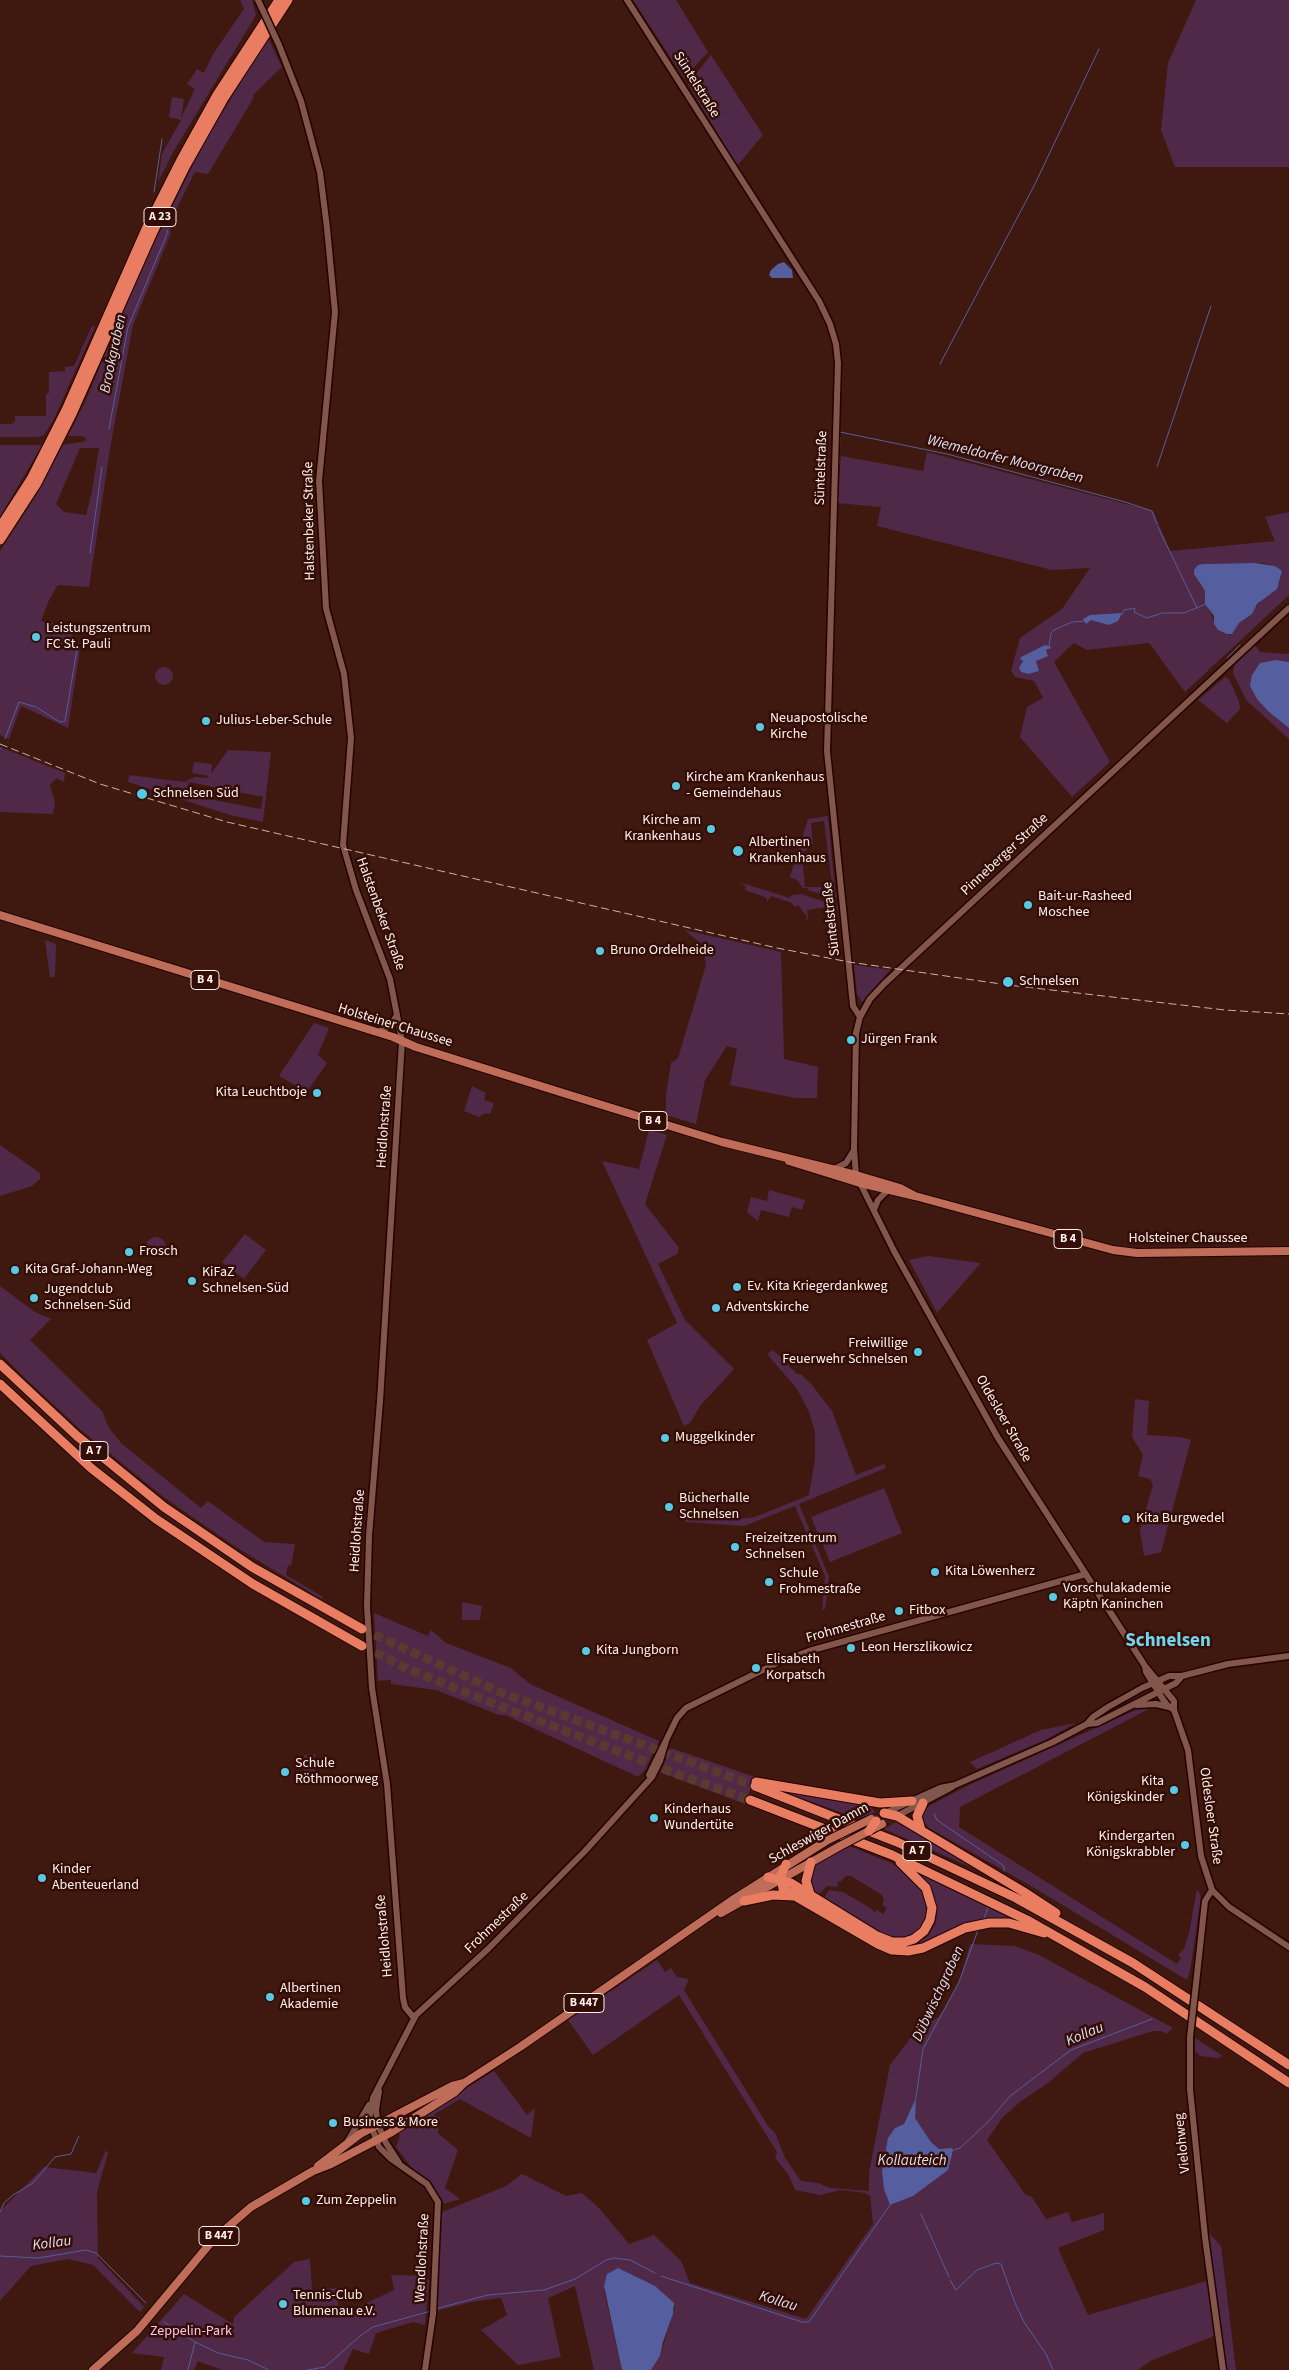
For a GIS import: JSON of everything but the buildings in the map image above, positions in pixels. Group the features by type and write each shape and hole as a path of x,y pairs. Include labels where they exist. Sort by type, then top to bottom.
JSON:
{"highway":[{"name":"A 23","path":"0,527 30,479 54,435 146,229 181,160 217,95 279,0"},
{"name":"A 23","path":"0,540 37,483 72,414 153,232 193,152 248,60 288,0"},
{"name":"A 7","path":"0,1364 84,1442 172,1513 258,1571 362,1629"},
{"name":"A 7","path":"0,1384 91,1468 171,1530 253,1584 362,1646"},
{"name":"A 7","path":"912,1801 870,1801 756,1784 927,1856 1000,1890 1073,1928 1188,1997 1289,2065"},
{"name":"A 7","path":"750,1800 892,1856 986,1899 1061,1938 1151,1991 1289,2083"},
{"path":"869,1831 878,1818 876,1806 870,1801"},
{"path":"921,1830 917,1816 923,1803"},
{"path":"878,1818 897,1816 1024,1892 1073,1928"},
{"path":"768,1877 781,1879 883,1939 897,1942 914,1939 924,1931 930,1920 931,1900 919,1880 892,1856"},
{"path":"811,1862 806,1881 812,1897"},
{"path":"786,1864 782,1870 783,1889 878,1944 898,1950 923,1948 965,1928 989,1923 1015,1924 1061,1938"},
{"path":"744,1901 773,1896 796,1896"}],"main road":[{"name":"Holsteiner Chaussee","path":"0,915 377,1032 560,1092 783,1158 856,1175 900,1188 915,1196"},
{"name":"Holsteiner Chaussee","path":"783,1158 797,1165 887,1191 915,1196 1069,1240 1121,1252 1289,1251"},
{"name":"Schleswiger Damm","path":"379,2139 455,2092 464,2083 704,1922 786,1864 826,1841 878,1818"},
{"name":"Schleswiger Damm","path":"704,1922 869,1831"},
{"name":"Schleswiger Damm","path":"375,2127 452,2086 464,2083"},
{"name":"B 447","path":"313,2171 346,2144 375,2127"},
{"name":"B 447","path":"93,2370 118,2350 144,2324 207,2248 251,2207 313,2171 331,2164 379,2139"}],"street":[{"name":"Halstenbeker Straße","path":"257,0 279,45 303,107 320,172 335,312 319,481 326,608 344,674 351,738 343,844 356,890 384,961 398,1014 402,1041"},
{"name":"Süntelstraße","path":"627,0 819,301 830,324 836,344 838,363 827,751 853,1008 860,1017"},
{"name":"Pinneberger Straße","path":"856,1175 854,1149 856,1037 864,1008 884,984 1289,608"},
{"path":"852,996 864,1008"},
{"path":"377,1032 390,1026 398,1014"},
{"name":"Heidlohstraße","path":"402,1041 380,1401 370,1523 367,1606 372,1688 387,1784 403,1998 405,2007 414,2018"},
{"path":"834,1169 847,1162 854,1149"},
{"name":"Oldesloer Straße","path":"856,1175 998,1438 1145,1666 1146,1672 1165,1688 1174,1701 1172,1709"},
{"path":"874,1210 878,1200 887,1191"},
{"name":"Frohmestraße","path":"379,2139 369,2115 373,2098 414,2018 557,1880 644,1784 677,1718 686,1708 779,1662 809,1651 1086,1574"},
{"name":"Schleswiger Damm","path":"1087,1724 1093,1716 1155,1681 1173,1675 1182,1676 1228,1664 1289,1656"},
{"name":"Schleswiger Damm","path":"897,1816 955,1785 1052,1742 1087,1724 1097,1723 1176,1683 1182,1676"},
{"name":"Oldesloer Straße","path":"1155,1681 1158,1692 1172,1709 1188,1752 1201,1856 1212,1890 1230,1908 1289,1947"},
{"path":"1133,1705 1156,1704 1172,1709"},
{"name":"Schleswiger Damm","path":"878,1818 940,1788 955,1785"},
{"name":"Vielohweg","path":"1212,1890 1206,1897 1190,2037 1190,2089 1223,2370"},
{"name":"Vielohweg","path":"1204,1913 1207,1905 1216,1896"},
{"name":"Frohmestraße","path":"375,2127 380,2086"},
{"path":"346,2144 373,2098"},
{"name":"Wendlohstraße","path":"379,2139 400,2164 432,2189 438,2202 433,2305 425,2370"}],"green space":[{"path":"240,0 252,0 256,15 172,154 158,182 162,154 181,120 169,117 172,97 184,99 181,118 195,89 187,84 197,69 204,73 213,54 244,9"},
{"path":"633,0 676,0 708,52 684,78"},
{"path":"1196,0 1289,0 1289,167 1175,167 1161,130 1168,63"},
{"path":"268,38 282,67 254,94 253,99 208,174 195,172 169,224 171,233 133,325 111,443 89,587 58,585 49,600 41,621 74,627 70,648 80,649 68,728 21,706 9,739 0,735 0,551 37,494 63,445 86,441 86,438 81,436 68,436 85,402 144,263 205,141","holes":["80,448 99,448 86,515 64,512 56,504"]},
{"path":"711,55 763,135 737,166 688,84"},
{"path":"92,326 95,327 53,421 44,435 38,437 0,437 0,424 12,424 15,421 15,416 46,416 49,372 65,371 65,367 74,366"},
{"path":"0,445 42,445 0,517"},
{"path":"927,452 1153,511 1170,551 1275,541 1265,517 1289,512 1289,595 1185,692 1149,643 1087,650 1074,643 1054,662 1110,762 1072,797 1020,737 1027,707 1043,698 1034,681 1015,677 1011,671 1020,638 1062,609 1090,568 1052,570 877,526 881,507 837,503 841,456 923,471","holes":["1262,563 1275,566 1281,575 1279,583 1255,607 1252,614 1239,623 1230,635 1219,630 1205,602 1205,591 1199,583 1203,564","1045,645 1050,646 1046,652 1048,654 1036,660 1035,663 1039,671 1031,674 1022,665 1023,656"]},
{"path":"1255,645 1260,652 1289,654 1289,662 1276,660 1269,712 1289,728 1289,739 1246,700 1233,673 1235,663"},
{"path":"160,667 168,667 173,672 171,683 160,685 155,680 155,672"},
{"path":"1225,677 1229,679 1239,701 1240,709 1227,723 1198,700"},
{"path":"0,747 65,773 64,782 57,778 50,785 55,802 53,814 0,812"},
{"path":"228,750 271,752 263,822 230,815 128,782 129,775 184,782 195,777 208,778 209,776 192,773 194,762 212,764 211,774","holes":["189,782 263,797 261,809 187,795"]},
{"path":"828,816 837,897 832,898 828,897 831,896 830,885 828,885 832,884 824,821 811,823 813,844 808,845 807,850 804,851 802,856 805,887 821,887 822,894 807,890 809,888 803,888 797,880 790,877 808,819"},
{"path":"739,882 790,898 791,895 801,894 838,906 839,910 836,910 835,906 807,910 808,919 805,921 807,917 798,905 795,907 792,903 771,896 767,902 765,897 745,890 746,886"},
{"path":"684,930 781,952 784,1059 818,1067 817,1098 795,1098 730,1085 737,1049 727,1046 705,1080 696,1124 666,1115 666,1095 671,1063 678,1058 706,965 702,944"},
{"path":"45,940 56,944 55,977 50,977"},
{"path":"854,965 890,970 862,1002 857,994"},
{"path":"314,1023 329,1028 318,1055 327,1063 307,1092 279,1076"},
{"path":"472,1086 486,1093 484,1100 494,1103 490,1114 485,1113 479,1117 464,1111"},
{"path":"649,1130 667,1135 645,1204 679,1248 677,1254 658,1264 685,1320 734,1369 700,1406 690,1423 684,1426 647,1340 677,1323 602,1161 639,1169"},
{"path":"0,1145 40,1173 40,1179 32,1186 0,1196"},
{"path":"769,1190 805,1200 802,1210 792,1207 789,1217 761,1210 758,1221 747,1212 751,1197 767,1201"},
{"path":"245,1234 266,1250 244,1279 222,1262"},
{"path":"156,1237 163,1240 166,1247 163,1254 156,1257 149,1254 146,1247 149,1240"},
{"path":"928,1256 981,1263 937,1313 909,1260"},
{"path":"0,1286 35,1312 51,1319 30,1340 102,1411 109,1428 122,1444 201,1508 208,1501 264,1542 295,1544 291,1566 288,1565 286,1575 323,1597 321,1599 236,1547 165,1498 82,1431 25,1378 0,1353"},
{"path":"773,1350 797,1374 801,1374 812,1385 832,1411 856,1475 884,1464 886,1468 799,1504 829,1577 825,1609 822,1610 825,1576 795,1506 744,1526 685,1522 685,1516 739,1519 755,1517 809,1495 815,1459 815,1432 809,1412 797,1389 767,1354"},
{"path":"1135,1399 1149,1401 1147,1435 1180,1437 1191,1440 1161,1552 1144,1556 1140,1530 1153,1485 1150,1479 1138,1476 1143,1455 1132,1437"},
{"path":"884,1488 902,1533 830,1562 811,1517"},
{"path":"462,1602 482,1606 480,1620 462,1620"},
{"path":"374,1613 428,1636 431,1630 446,1643 511,1668 530,1684 659,1741 645,1770 639,1776 636,1776 505,1715 499,1715 436,1690 391,1684 391,1680 378,1681"},
{"path":"1140,1708 1149,1709 960,1807 959,1827 1177,1964 1181,1958 1178,1955 1184,1949 1189,1933 1197,1889 1201,1897 1187,1980 1031,1886 929,1828 922,1820 924,1812 929,1806 969,1785"},
{"path":"1076,1723 1045,1740 977,1769 970,1762 1041,1730"},
{"path":"671,1748 755,1777 745,1804 660,1772"},
{"path":"315,1754 316,1780 304,1781 304,1755"},
{"path":"774,1788 870,1806 875,1812 859,1819"},
{"path":"898,1821 984,1873 884,1829"},
{"path":"849,1846 891,1863 904,1871 923,1889 928,1904 928,1914 922,1927 915,1934 906,1938 883,1935 824,1898 829,1890 843,1892 872,1909 874,1913 877,1910 883,1914 887,1908 882,1905 884,1901 882,1895 851,1876 846,1876 840,1882 838,1881 837,1887 827,1886 818,1895 815,1895 809,1882 813,1868 820,1861"},
{"path":"915,1872 1021,1923 999,1920 931,1943 908,1947 917,1944 928,1936 935,1925 937,1915 934,1895"},
{"path":"970,1944 1015,1946 1039,1955 1173,2028 1166,2034 1161,2031 1153,2031 1083,2053 1048,2083 1020,2102 1003,2117 987,2140 1025,2194 1032,2197 1046,2219 1068,2212 1072,2222 1104,2213 1104,2230 1058,2248 1088,2315 1207,2281 1214,2336 1150,2361 1138,2370 651,2370 660,2356 675,2307 604,2290 622,2370 594,2370 575,2286 548,2298 561,2357 518,2365 481,2330 507,2315 501,2298 471,2302 437,2311 440,2213 506,2186 522,2174 566,2196 582,2193 599,2208 629,2244 654,2235 681,2261 690,2283 806,2319 873,2224 870,2196 865,2193 841,2190 820,2195 795,2190 788,2174 775,2158 777,2152 679,1995 593,2055 568,2020 657,1960 665,1972 671,1968 677,1977 689,1979 684,1990 768,2126 775,2133 785,2158 801,2181 818,2183 830,2188 869,2191 869,2172 890,2065 918,2028 939,2017 959,1983","holes":["915,2100 915,2118 931,2142 939,2149 952,2148 922,2189 894,2204 895,2128 904,2124"]},
{"path":"1195,2038 1223,2056 1218,2058 1200,2056 1195,2051"},
{"path":"494,2071 527,2115 535,2108 531,2138 460,2099 433,2115 440,2117 438,2133 458,2150 445,2188 460,2199 444,2204 434,2187 411,2167 396,2147 400,2135 398,2132 420,2120 421,2116"},
{"path":"106,2150 108,2153 97,2192 98,2258 144,2307 140,2312 93,2265 68,2259 31,2266 0,2301 0,2211 44,2167 96,2173"},
{"path":"1209,2233 1221,2246 1236,2370 1226,2370"},
{"name":"Zeppelin-Park","path":"310,2259 312,2290 337,2288 339,2316 394,2290 391,2275 425,2276 429,2280 425,2325 413,2322 376,2333 369,2354 353,2349 343,2370 222,2370 198,2361 194,2370 161,2370 164,2357 132,2353 184,2294 233,2324 234,2317 294,2262"}],"water":[{"path":"784,262 792,270 793,278 772,278 769,275 771,270"},
{"path":"1255,563 1275,566 1282,571 1277,589 1257,604 1252,614 1239,623 1232,634 1218,630 1214,624 1214,616 1205,604 1205,591 1194,574 1194,570 1198,565 1203,564"},
{"path":"1122,613 1118,621 1109,625 1091,620 1086,624 1083,619 1090,615"},
{"path":"1045,645 1051,648 1046,650 1048,656 1036,661 1039,671 1029,674 1021,672 1019,668 1023,661 1020,659 1021,657"},
{"path":"1276,660 1289,662 1289,728 1269,712 1257,699 1250,686 1252,675 1260,663"},
{"name":"Kollauteich","path":"916,2098 915,2118 931,2142 939,2149 952,2148 953,2150 948,2170 913,2196 890,2205 884,2189 882,2171 888,2138 895,2128 904,2124"},
{"path":"618,2268 655,2286 674,2303 673,2314 660,2356 651,2370 622,2370 604,2286 607,2274"}],"waterway":[{"path":"940,364 1034,186 1099,49"},
{"name":"Brookgraben","path":"154,192 162,139"},
{"name":"Brookgraben","path":"109,429 128,327 167,230"},
{"path":"1157,467 1211,306"},
{"name":"Wiemeldorfer Moorgraben","path":"840,432 947,454 1125,502 1152,511 1157,524"},
{"path":"839,464 840,437"},
{"name":"Brookgraben","path":"90,553 102,467"},
{"path":"838,471 838,502"},
{"name":"Wiemeldorfer Moorgraben","path":"1158,527 1197,608"},
{"path":"837,533 837,545"},
{"path":"1122,614 1124,610 1135,608 1134,612 1147,618 1162,613 1184,613 1206,604"},
{"path":"1049,645 1051,633 1054,630 1072,622 1085,621"},
{"path":"1227,658 1240,645"},
{"name":"Brookgraben","path":"5,739 19,702 36,707 60,722 65,721 77,649"},
{"path":"1106,1244 1120,1247"},
{"path":"1124,1247 1129,1248"},
{"name":"Dübwischgraben","path":"934,1814 937,1820 1004,1866 1004,1871"},
{"name":"Dübwischgraben","path":"983,1921 988,1908"},
{"name":"Dübwischgraben","path":"916,2098 923,2049 959,1982 978,1930"},
{"name":"Kollau","path":"954,2150 960,2148 988,2122 1010,2096 1071,2050 1152,2019"},
{"path":"0,2212 4,2203 33,2183 55,2157 71,2154 79,2136"},
{"name":"Kollau","path":"661,2276 802,2322 809,2322 890,2205"},
{"path":"921,2214 949,2277"},
{"name":"Kollau","path":"0,2256 38,2258 86,2250 96,2253 146,2303"},
{"name":"Kollau","path":"435,2309 488,2295 544,2290 575,2279 606,2260 614,2258 630,2260 655,2273"},
{"path":"950,2280 956,2290 977,2270 996,2263 1001,2264 1024,2322 1046,2354 1053,2370"},
{"name":"Kollau","path":"308,2370 325,2367 373,2327 431,2311"},
{"name":"Kollau","path":"164,2322 195,2342 218,2353 248,2360 269,2370"},
{"path":"188,2370 195,2342"}],"tunnel":[{"path":"362,1629 500,1692 755,1786"},
{"path":"363,1646 404,1667 482,1699 750,1800"}],"railway":[{"path":"0,744 100,784 227,822 777,948 849,962 1008,985 1225,1010 1289,1014"}],"place":[{"name":"Leistungszentrum FC St. Pauli","path":"36,637"},
{"name":"Julius-Leber-Schule","path":"206,721"},
{"name":"Neuapostolische Kirche","path":"760,727"},
{"name":"Kirche am Krankenhaus - Gemeindehaus","path":"676,786"},
{"name":"Schnelsen Süd","path":"142,794"},
{"name":"Kirche am Krankenhaus","path":"711,829"},
{"name":"Albertinen Krankenhaus","path":"738,851"},
{"name":"Bait-ur-Rasheed Moschee","path":"1028,905"},
{"name":"Bruno Ordelheide","path":"600,951"},
{"name":"Schnelsen","path":"1008,982"},
{"name":"Jürgen Frank","path":"851,1040"},
{"name":"Kita Leuchtboje","path":"317,1093"},
{"name":"Frosch","path":"129,1252"},
{"name":"Kita Graf-Johann-Weg","path":"15,1270"},
{"name":"KiFaZ Schnelsen-Süd","path":"192,1281"},
{"name":"Ev. Kita Kriegerdankweg","path":"737,1287"},
{"name":"Jugendclub Schnelsen-Süd","path":"34,1298"},
{"name":"Adventskirche","path":"716,1308"},
{"name":"Freiwillige Feuerwehr Schnelsen","path":"918,1352"},
{"name":"Muggelkinder","path":"665,1438"},
{"name":"Bücherhalle Schnelsen","path":"669,1507"},
{"name":"Kita Burgwedel","path":"1126,1519"},
{"name":"Freizeitzentrum Schnelsen","path":"735,1547"},
{"name":"Kita Löwenherz","path":"935,1572"},
{"name":"Schule Frohmestraße","path":"769,1582"},
{"name":"Vorschulakademie Käptn Kaninchen","path":"1053,1597"},
{"name":"Fitbox","path":"899,1611"},
{"name":"Leon Herszlikowicz","path":"851,1648"},
{"name":"Kita Jungborn","path":"586,1651"},
{"name":"Elisabeth Korpatsch","path":"756,1668"},
{"name":"Schule Röthmoorweg","path":"285,1772"},
{"name":"Kita Königskinder","path":"1174,1790"},
{"name":"Kinderhaus Wundertüte","path":"654,1818"},
{"name":"Kindergarten Königskrabbler","path":"1185,1845"},
{"name":"Kinder Abenteuerland","path":"42,1878"},
{"name":"Albertinen Akademie","path":"270,1997"},
{"name":"Business & More","path":"333,2123"},
{"name":"Zum Zeppelin","path":"306,2201"},
{"name":"Tennis-Club Blumenau e.V.","path":"283,2304"}],"district":[{"name":"Schnelsen","path":"1168,1642"}]}
